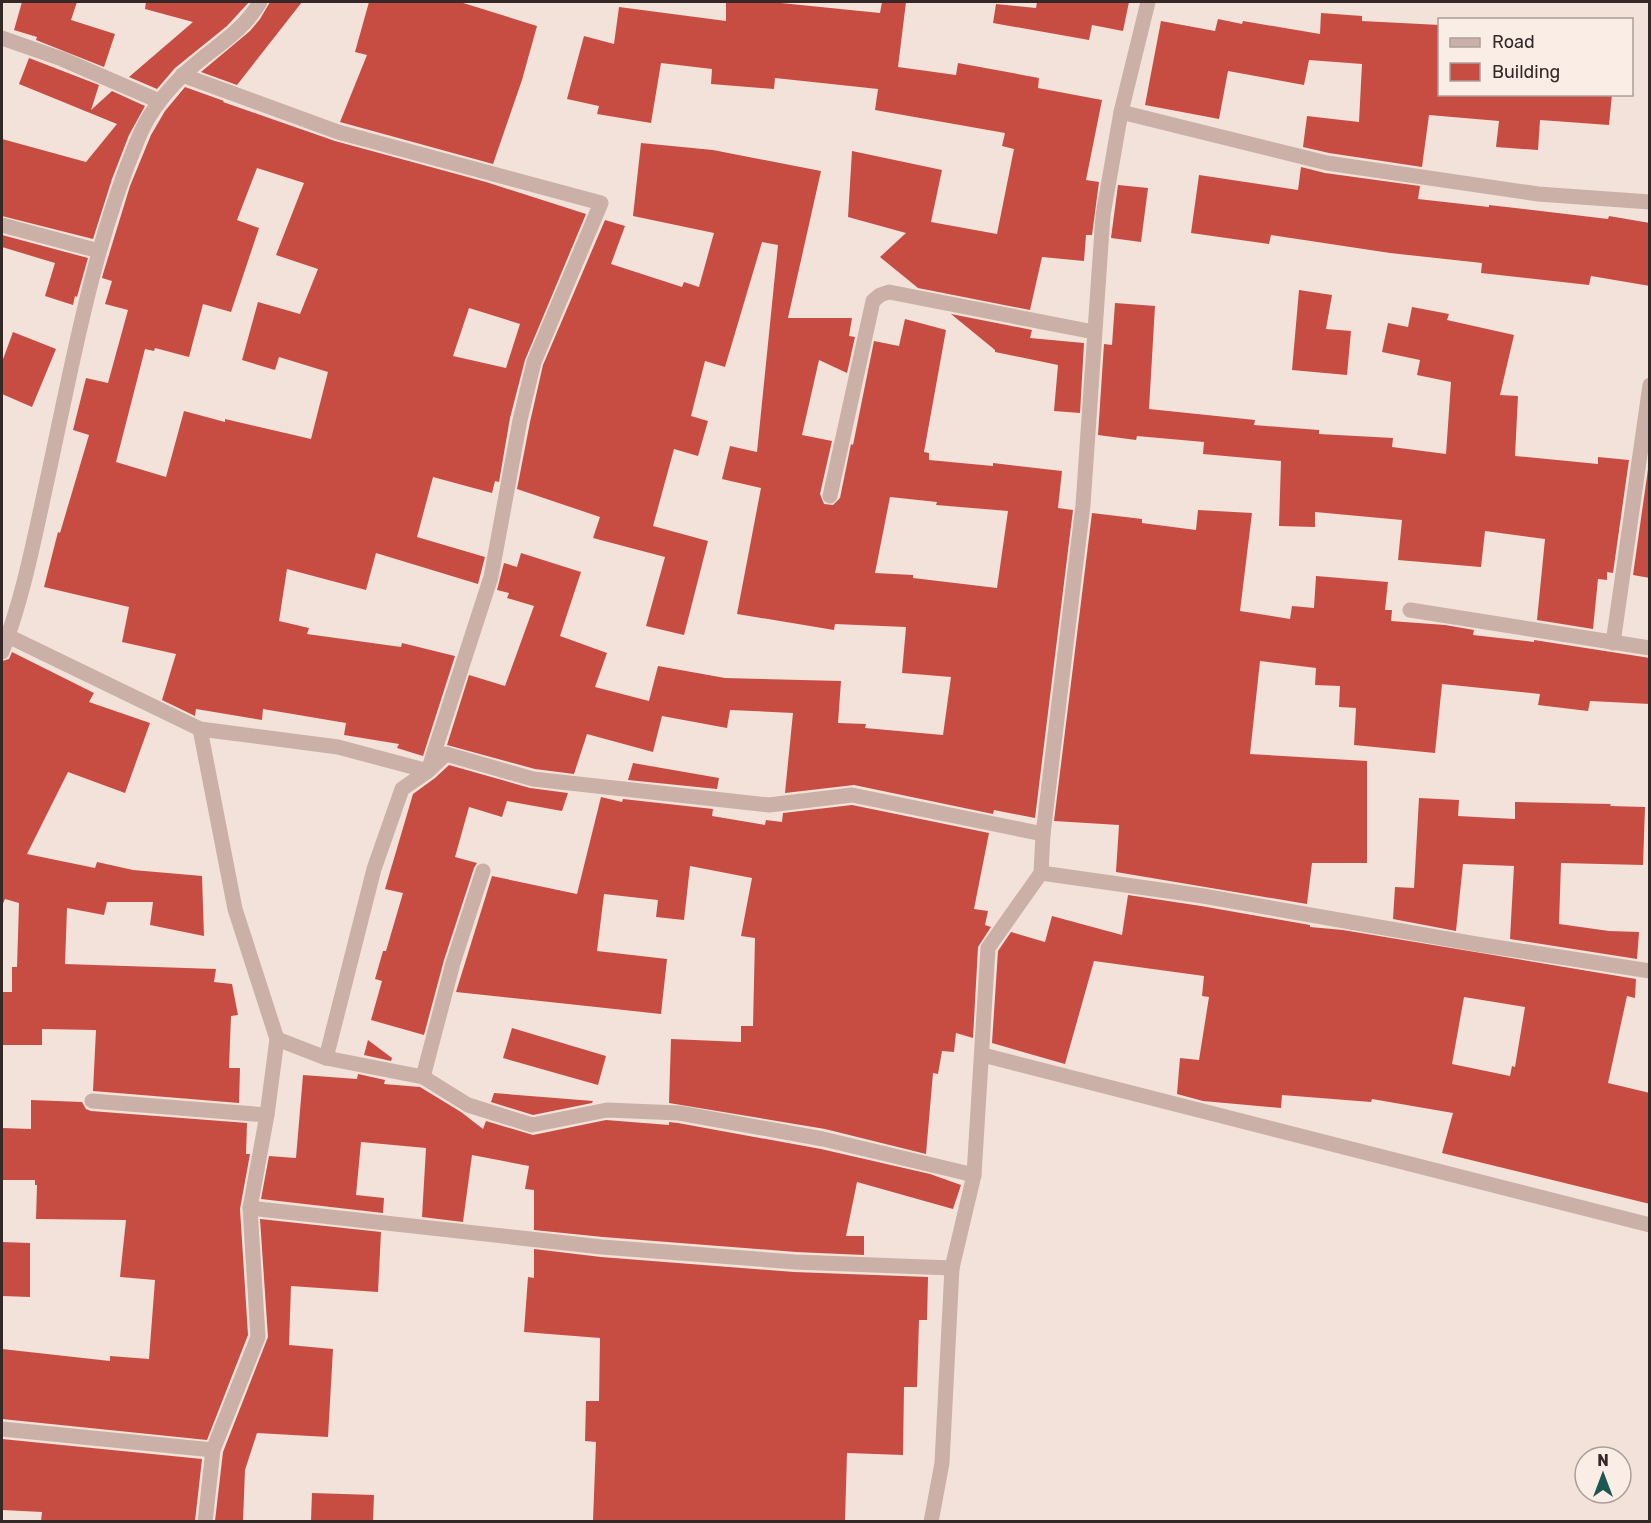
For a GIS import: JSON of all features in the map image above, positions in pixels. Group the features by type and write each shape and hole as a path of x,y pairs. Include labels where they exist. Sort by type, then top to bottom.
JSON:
{"street":[{"path":"2,652 35,537 99,251 138,137 159,101 182,75 250,19 260,2"},
{"path":"932,1521 942,1463 952,1268 974,1175 988,948 1041,873 1043,834 1083,505 1103,215 1121,112 1148,2"},
{"path":"2,38 62,59 159,101"},
{"path":"182,75 338,132 601,203 534,362 520,420 491,577 428,771"},
{"path":"1121,112 1327,163 1538,194 1650,202"},
{"path":"2,225 99,251"},
{"path":"830,496 873,301 880,295 889,292 1094,332"},
{"path":"1613,643 1650,386"},
{"path":"1410,610 1650,648"},
{"path":"8,636 200,729 338,747 428,771"},
{"path":"200,729 235,909 277,1040 267,1115 250,1208 258,1337 213,1450 205,1521"},
{"path":"326,1058 374,869 402,789 428,771 446,754 533,779 770,805 852,795 1043,834"},
{"path":"423,1077 453,963 483,871"},
{"path":"1041,873 1203,896 1476,944 1650,971"},
{"path":"277,1040 326,1058 423,1077 468,1105 532,1125 607,1110 679,1113 823,1139 974,1175"},
{"path":"983,1055 1650,1224"},
{"path":"92,1101 267,1115"},
{"path":"250,1208 602,1247 795,1262 952,1268"},
{"path":"2,1429 213,1450"}],"building":[{"path":"22,2 77,2 71,20 115,34 104,67 36,40 37,37 14,30"},
{"path":"146,2 249,2 227,26 175,68 157,89 129,77 193,22 145,9"},
{"path":"270,2 302,2 237,85 201,72 250,31"},
{"path":"369,2 460,2 537,26 522,80 493,164 340,122 367,55 355,52"},
{"path":"726,2 771,2 880,13 882,2 906,2 898,67 956,75 958,63 1039,78 1038,88 1102,100 1086,180 1099,182 1092,235 1086,235 1084,261 1042,257 1030,310 918,288 880,257 906,233 848,217 852,151 942,170 931,222 997,234 1014,149 1002,146 1005,133 875,110 878,89 775,78 774,89 711,84 712,69 661,63 651,123 597,114 599,106 567,99 584,36 614,44 619,7 726,21"},
{"path":"1037,2 1129,2 1123,31 1092,25 1089,40 993,23 996,4 1036,8"},
{"path":"1321,13 1362,16 1362,21 1438,25 1438,96 1612,96 1609,125 1540,120 1538,150 1496,147 1499,121 1429,115 1422,167 1329,153 1303,147 1307,116 1359,122 1362,64 1309,60 1304,85 1228,71 1219,119 1145,105 1161,21 1215,31 1218,19 1242,24 1243,21 1320,34"},
{"path":"29,58 99,85 91,110 112,91 145,106 129,135 93,239 2,216 2,139 86,162 117,124 19,84"},
{"path":"185,87 335,141 486,182 586,214 525,360 510,418 499,482 495,481 492,493 433,477 417,537 485,557 478,584 376,553 366,590 287,569 279,621 309,628 307,634 401,647 402,643 455,656 423,756 397,748 399,744 344,735 346,723 263,709 262,720 196,709 195,716 162,700 176,654 122,642 129,607 44,587 58,532 60,533 89,435 73,430 86,378 108,383 128,310 105,304 112,281 102,278 103,274 130,186 151,135 165,111","holes":["257,168 304,183 276,255 318,269 300,314 258,302 242,360 275,370 279,357 328,372 311,439 225,419 225,422 184,411 166,477 116,462 145,349 154,351 155,348 189,357 203,304 231,312 259,228 237,220","469,308 520,324 506,368 453,356"]},
{"path":"641,143 713,150 821,171 788,318 852,318 849,336 855,337 847,373 819,360 802,435 832,441 820,494 824,504 833,505 840,498 874,341 899,346 905,319 946,330 924,452 929,453 929,460 993,466 993,463 1062,471 1058,508 1073,510 1035,818 994,810 993,814 854,785 785,793 793,713 730,710 727,728 662,716 653,752 587,734 574,774 535,769 447,745 469,675 505,686 534,606 507,598 509,593 497,590 504,563 517,567 521,553 581,572 560,636 607,653 595,687 649,701 658,666 725,678 841,681 838,723 866,724 865,728 943,735 951,677 902,673 906,627 835,624 834,630 737,614 761,488 722,479 730,446 757,452 778,245 762,242 725,367 705,361 691,416 708,421 698,456 674,449 653,526 708,541 684,635 646,626 665,557 593,538 600,517 517,489 543,365 605,220 625,226 611,264 682,287 684,282 699,287 714,233 633,216","holes":["890,497 937,502 936,505 1008,511 997,588 913,578 913,575 875,573"]},
{"path":"1301,167 1325,173 1420,186 1418,199 1608,219 1609,216 1650,223 1650,286 1591,276 1589,285 1481,273 1482,263 1390,253 1271,235 1269,244 1191,233 1199,175 1298,190"},
{"path":"1118,185 1148,188 1141,242 1111,238"},
{"path":"2,235 88,258 73,305 45,296 55,263 2,247"},
{"path":"1299,290 1332,295 1326,329 1351,331 1347,375 1292,370"},
{"path":"1115,303 1155,306 1149,409 1255,420 1254,425 1319,430 1319,434 1393,438 1392,447 1446,454 1451,382 1417,375 1420,360 1382,352 1388,323 1408,327 1412,307 1449,314 1447,320 1514,335 1500,395 1518,396 1515,456 1598,464 1598,457 1629,460 1613,573 1607,572 1607,580 1598,579 1593,629 1537,620 1545,539 1485,531 1481,567 1398,560 1402,520 1315,512 1315,527 1279,526 1281,461 1203,454 1204,442 1137,436 1136,440 1098,435 1104,344 1112,345"},
{"path":"951,314 1032,330 1030,338 1084,343 1080,413 1054,411 1058,365 995,352"},
{"path":"13,332 56,349 32,407 2,394 2,362"},
{"path":"1650,462 1650,578 1633,575"},
{"path":"1198,510 1252,513 1240,611 1290,619 1292,606 1314,608 1316,576 1388,582 1385,610 1392,610 1391,621 1445,625 1474,630 1473,635 1534,642 1534,640 1650,658 1650,704 1590,701 1588,711 1538,705 1540,694 1442,684 1435,753 1354,745 1356,708 1339,707 1340,686 1315,685 1316,668 1260,661 1250,754 1367,761 1367,863 1312,863 1307,904 1116,872 1119,825 1054,821 1092,513 1142,519 1142,523 1196,530"},
{"path":"12,652 94,693 89,702 150,723 125,793 68,772 27,854 95,868 97,862 133,870 202,876 204,936 150,925 153,902 107,902 104,915 67,908 65,964 216,969 214,982 232,984 238,1015 231,1016 229,1068 240,1068 239,1103 93,1091 96,1030 42,1029 42,1045 2,1045 2,992 12,992 12,967 17,967 19,903 5,899 2,906 2,661 9,659"},
{"path":"633,763 719,778 717,789 628,780"},
{"path":"449,765 530,788 568,793 562,811 507,801 502,817 469,807 455,857 477,863 444,960 424,1035 371,1020 382,981 375,979 403,893 385,889 413,794"},
{"path":"601,797 622,802 623,799 713,809 712,816 765,825 766,820 782,822 783,813 852,805 989,833 974,909 988,911 985,925 991,927 978,947 973,1038 956,1033 954,1052 942,1051 938,1074 933,1073 926,1154 825,1129 669,1103 671,1039 741,1042 741,1026 753,1026 755,938 741,936 752,878 690,866 684,920 656,917 658,900 604,894 597,951 667,959 661,1014 456,992 492,876 577,894"},
{"path":"1419,798 1459,800 1458,816 1515,819 1515,802 1645,807 1643,865 1561,863 1559,924 1609,931 1639,932 1637,959 1510,939 1514,866 1463,864 1456,931 1393,919 1395,887 1414,888"},
{"path":"1128,895 1310,925 1310,927 1343,930 1636,979 1635,998 1627,996 1608,1083 1650,1093 1650,1204 1442,1153 1453,1113 1372,1099 1371,1102 1282,1095 1281,1108 1203,1101 1177,1094 1180,1058 1199,1060 1209,997 1202,996 1204,976 1094,961 1065,1064 992,1043 998,951 1011,932 1045,942 1052,916 1122,935","holes":["1464,997 1525,1007 1515,1067 1512,1066 1510,1076 1452,1064"]},
{"path":"512,1028 606,1056 598,1085 503,1058"},
{"path":"368,1040 392,1058 391,1061 364,1055"},
{"path":"358,1074 385,1080 384,1084 420,1087 461,1112 483,1129 486,1121 533,1135 606,1120 669,1125 669,1122 678,1123 821,1149 930,1174 961,1185 953,1209 857,1182 846,1236 864,1236 864,1255 796,1252 534,1230 534,1190 525,1189 529,1166 472,1155 463,1222 422,1217 426,1148 361,1142 356,1195 384,1198 383,1213 261,1199 269,1156 296,1158 303,1075 357,1079"},
{"path":"494,1093 593,1101 533,1115 491,1102"},
{"path":"31,1100 82,1102 86,1109 91,1111 247,1123 246,1154 250,1154 240,1209 248,1335 207,1440 2,1419 2,1349 110,1361 110,1356 149,1359 155,1280 120,1277 126,1220 36,1219 37,1185 35,1185 35,1180 2,1180 2,1128 31,1129"},
{"path":"260,1219 381,1232 378,1292 291,1286 289,1345 333,1349 328,1437 257,1433 245,1470 243,1521 215,1521 223,1452 268,1337"},
{"path":"2,1242 30,1243 30,1297 2,1296"},
{"path":"534,1249 601,1257 794,1272 928,1277 927,1320 919,1320 917,1387 904,1387 903,1455 847,1453 845,1521 593,1521 596,1442 585,1441 586,1401 599,1401 600,1338 524,1332 528,1277 534,1278"},
{"path":"2,1439 202,1459 195,1521 41,1521 42,1512 2,1510"},
{"path":"312,1493 374,1495 373,1521 311,1521"}]}
